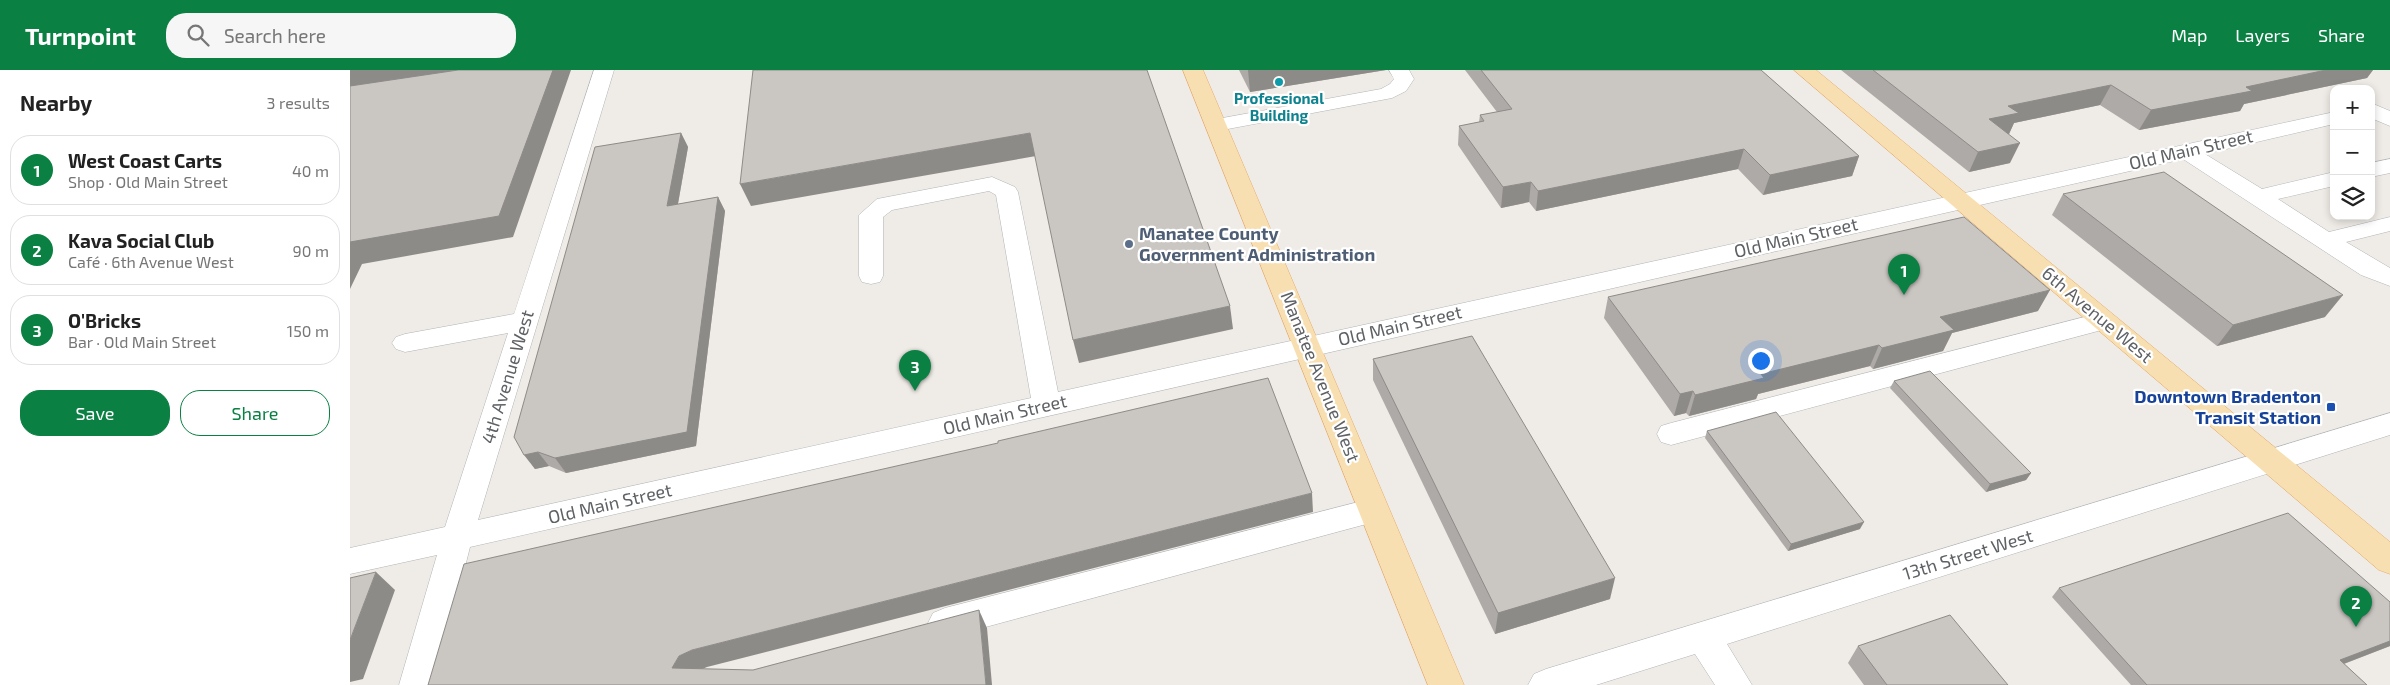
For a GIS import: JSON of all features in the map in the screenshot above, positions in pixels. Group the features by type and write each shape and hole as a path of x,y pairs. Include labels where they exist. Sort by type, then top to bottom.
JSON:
{"main road":[{"name":"Manatee Avenue West","path":"1193,70 1446,685"},
{"name":"6th Avenue West","path":"1804,70 2390,561"}],"street":[{"name":"4th Avenue West","path":"417,685 457,538 604,70"},
{"path":"1216,124 1374,97 1398,88 1404,79 1399,70"},
{"path":"2375,108 2390,105"},
{"path":"2375,111 2390,120"},
{"name":"Old Main Street","path":"350,561 2330,119"},
{"path":"2186,151 2370,269 2390,278"},
{"path":"2375,169 2390,166"},
{"path":"2259,197 2330,180"},
{"path":"871,276 871,215 885,204 992,184 1007,192 1047,406"},
{"path":"2326,240 2390,224"},
{"path":"405,344 526,321"},
{"path":"1671,434 2104,321"},
{"name":"13th Street West","path":"1546,685 2390,424"},
{"path":"920,629 1374,510"},
{"path":"1704,636 1734,685"}],"building":[{"path":"458,70 553,70 499,216 350,242 350,86"},
{"path":"753,70 1147,70 1230,306 1073,340 1030,133 740,184"},
{"path":"1481,70 1761,70 1859,156 1770,175 1744,149 1538,191 1531,182 1503,187 1459,126 1484,121 1480,115 1512,109"},
{"path":"1873,70 2326,70 2246,87 2252,91 2151,110 2111,85 2008,106 2019,113 1989,119 2020,143 1978,152"},
{"path":"681,133 667,206 718,197 687,432 555,458 538,452 524,455 514,437 595,147"},
{"path":"2164,172 2343,295 2233,325 2063,194"},
{"path":"1964,217 2050,290 1940,317 1954,330 1882,348 1879,345 1761,374 1764,378 1695,395 1693,391 1680,394 1608,297"},
{"path":"1472,336 1615,578 1498,613 1373,359"},
{"path":"1930,371 2031,473 1990,484 1894,381"},
{"path":"1268,378 1312,493 692,650 679,656 672,668 753,670 979,610 986,685 428,685 464,564 998,443 998,441"},
{"path":"1776,412 1864,522 1791,544 1707,431"},
{"path":"2288,513 2390,602 2390,641 2340,660 2367,685 2147,685 2059,588"},
{"path":"376,572 350,640 350,578"},
{"path":"1950,615 2008,685 1887,685 1858,646"}],"place":[{"name":"Professional Building","path":"1279,82"},
{"name":"Manatee County Government Administration","path":"1129,244"},
{"name":"West Coast Carts","path":"1904,295"},
{"name":"O'Bricks","path":"915,391"},
{"name":"Downtown Bradenton Transit Station","path":"2331,407"},
{"name":"Kava Social Club","path":"2356,627"}]}
